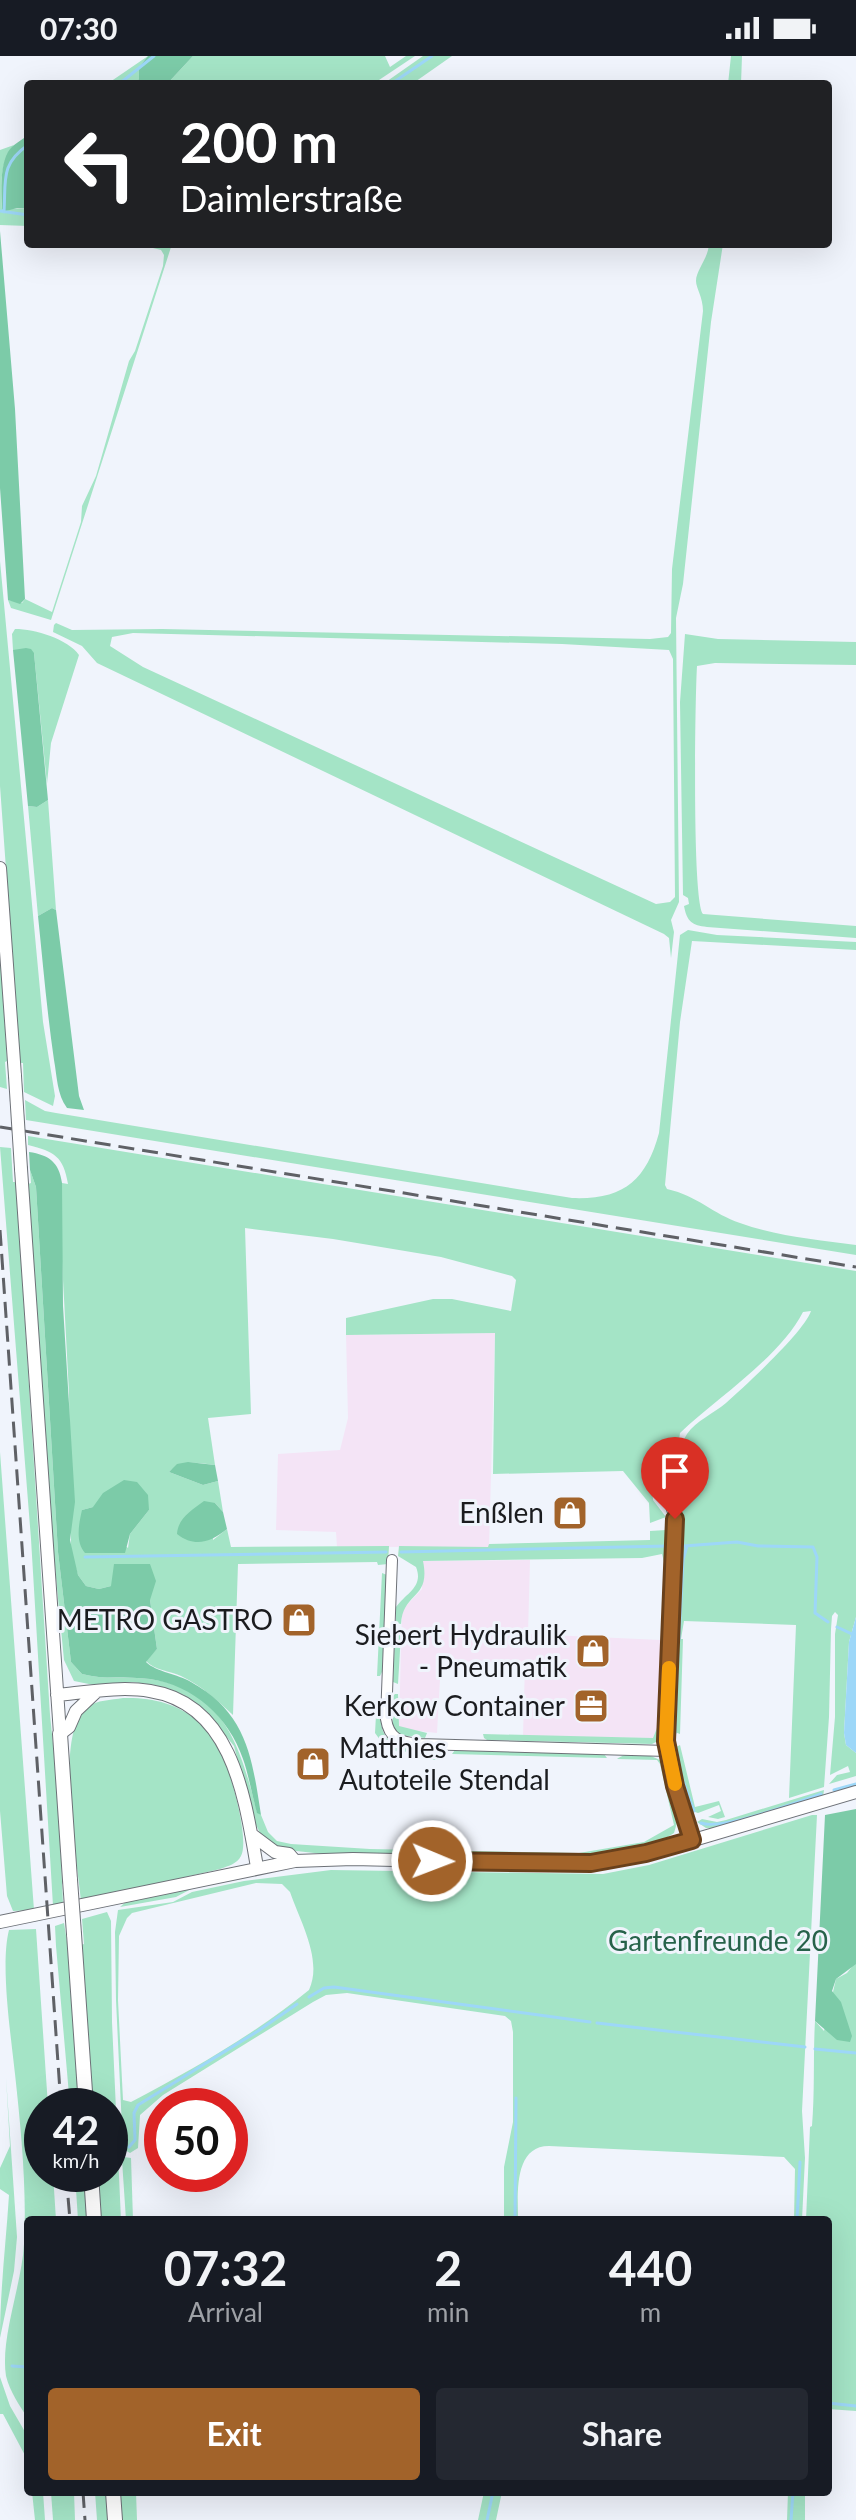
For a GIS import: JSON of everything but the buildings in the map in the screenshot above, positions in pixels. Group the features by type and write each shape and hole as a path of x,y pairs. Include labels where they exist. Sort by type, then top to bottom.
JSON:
{"highway":[{"path":"60,1734 85,2088"},
{"path":"92,2192 94,2216"},
{"path":"113,2496 115,2520"}],"main road":[{"path":"0,868 60,1734"},
{"path":"57,1695 129,1690 159,1693 181,1701 201,1715 216,1730 230,1754 257,1867"},
{"path":"60,1734 69,1727 76,1711 95,1693"},
{"path":"0,1922 295,1861 353,1859 576,1864 624,1858 856,1792"},
{"path":"251,1834 275,1852 289,1854 295,1861"}],"street":[{"path":"667,1493 675,1519 667,1751 692,1840"},
{"path":"392,1560 386,1719 387,1730 395,1739 419,1744 667,1751"}],"shaded area":[{"path":"495,1333 489,1547 337,1547 336,1532 276,1530 278,1454 340,1450 348,1418 346,1335"},
{"path":"530,1560 528,1634 661,1640 657,1728 653,1738 523,1736 525,1663 441,1661 437,1733 401,1729 402,1610 422,1589 422,1561"}],"green space":[{"path":"148,56 139,67 138,80 113,80"},
{"path":"148,56 193,56 171,80 138,80 139,67"},
{"path":"193,56 385,56 390,67 406,56 415,56 379,80 171,80"},
{"path":"423,56 452,56 418,80 389,80"},
{"path":"731,56 742,56 741,80 728,80"},
{"path":"24,138 24,208 6,211 2,209 2,172 5,158 12,147"},
{"path":"14,145 4,167 2,209 24,208 24,226 0,225 0,150"},
{"path":"0,231 15,409 25,599 20,604 8,600 0,488"},
{"path":"153,248 171,248 51,620 11,608 8,600 22,603 25,599 52,612 81,522 82,506 96,476 129,361 163,266 161,250"},
{"path":"708,248 722,248 711,322 683,584 676,618 679,902 671,920 674,932 671,958 669,938 664,934 97,663 82,646 53,632 56,623 72,630 668,637 671,633 672,569 703,311 696,281","holes":["133,633 562,644 669,650 673,659 675,897 670,902 656,904 143,667 110,646 112,637"]},
{"path":"0,561 43,1022 55,1096 53,1106 24,1092 23,1063 20,1063 0,786"},
{"path":"15,629 50,636 67,644 79,655 51,743 47,784 34,653 13,650 12,634"},
{"path":"685,634 718,639 856,642 856,665 715,663 697,666 695,755 697,873 703,914 856,926 856,938 707,927 694,924 687,916 684,906 689,904 688,898 683,895 680,702"},
{"path":"26,648 34,653 48,800 37,807 28,806 13,650"},
{"path":"48,800 56,910 52,908 38,916 28,806 37,807"},
{"path":"52,908 56,910 79,1096 84,1110 67,1108 57,1079 38,916"},
{"path":"688,930 717,935 856,942 856,950 692,941 680,1022 665,1185 667,1189 688,1196 740,1223 783,1234 856,1245 856,1255 26,1120 25,1100 45,1111 56,1113 572,1198 590,1198 619,1191 630,1184 647,1164 659,1133 680,935"},
{"path":"0,945 7,1061 7,1089 0,1087"},
{"path":"28,1136 856,1271 856,1617 849,1642 844,1733 846,1745 856,1753 856,1776 829,1784 837,1775 850,1772 848,1766 830,1775 835,1717 835,1634 838,1615 835,1612 831,1629 824,1787 789,1798 796,1625 684,1621 680,1734 672,1731 675,1654 679,1652 679,1641 676,1639 683,1442 695,1425 726,1403 773,1358 811,1311 803,1312 793,1329 764,1361 680,1433 674,1476 658,1478 652,1485 653,1500 666,1517 650,1523 649,1503 623,1471 493,1474 495,1333 346,1335 346,1318 433,1299 452,1299 511,1311 516,1280 512,1276 441,1257 245,1228 251,1414 208,1418 215,1465 185,1464 169,1472 203,1485 218,1481 223,1512 215,1503 213,1540 227,1529 231,1547 389,1546 388,1564 238,1564 233,1715 196,1684 146,1661 157,1649 150,1600 111,1586 99,1589 86,1586 78,1575 71,1553 69,1393 61,1242 62,1183 68,1184 56,1157 28,1145","holes":["93,1507 149,1510 130,1534 128,1548 82,1510"]},
{"path":"0,1147 11,1148 13,1182 16,1182 50,1715 58,1791 63,1904 53,1906 31,1539"},
{"path":"29,1152 52,1161 62,1183 63,1306 75,1502 70,1540 78,1575 86,1586 99,1589 111,1586 114,1564 150,1564 156,1581 150,1600 157,1649 146,1662 186,1679 210,1694 235,1722 250,1756 261,1815 257,1813 237,1744 219,1717 195,1696 166,1682 82,1674 71,1662 58,1552 36,1187 30,1170"},
{"path":"30,1170 36,1187 58,1552 71,1662 82,1674 150,1679 175,1685 196,1695 213,1709 236,1745 257,1812 277,1841 370,1849 579,1853 644,1842 674,1825 660,1764 657,1760 617,1759 634,1754 648,1755 665,1764 678,1819 674,1833 655,1845 584,1859 323,1854 279,1849 262,1837 253,1819 234,1746 205,1710 184,1695 155,1685 132,1682 94,1685 74,1681 64,1660 54,1557 28,1184 31,1183"},
{"path":"0,1452 34,1910 13,1911 7,1896 0,1811"},
{"path":"177,1464 215,1465 218,1481 203,1485 169,1472"},
{"path":"124,1480 137,1482 148,1495 149,1510 130,1534 125,1553 85,1553 79,1538 82,1510 93,1507 103,1493"},
{"path":"204,1501 215,1503 223,1512 227,1529 203,1542 190,1541 177,1534 183,1519"},
{"path":"666,1530 670,1533 667,1586 664,1586 662,1554 642,1558 423,1561 423,1583 406,1606 401,1624 396,1623 396,1607 418,1580 416,1567 398,1556 399,1546 488,1547 489,1544 650,1540 650,1531"},
{"path":"382,1573 387,1575 382,1672 377,1676"},
{"path":"663,1597 667,1600 664,1672 660,1673"},
{"path":"401,1634 398,1684 393,1682 395,1637"},
{"path":"659,1684 664,1687 662,1735 652,1744 484,1738 483,1734 653,1738 657,1728"},
{"path":"398,1694 399,1726 427,1733 425,1738 400,1735 393,1728 392,1697"},
{"path":"123,1698 153,1700 173,1706 191,1715 209,1732 221,1752 234,1788 243,1847 237,1861 220,1869 81,1901 70,1800 71,1743 77,1722 87,1707"},
{"path":"376,1715 393,1743 410,1748 440,1749 441,1760 431,1760 431,1753 393,1751 375,1733"},
{"path":"680,1745 695,1807 719,1801 725,1817 708,1817 721,1811 719,1805 698,1813 692,1811 675,1756 674,1748"},
{"path":"455,1750 604,1754 607,1758 452,1754"},
{"path":"824,1790 823,1797 715,1828 706,1828 697,1822 702,1819 726,1820"},
{"path":"856,1809 856,1964 836,1979 832,1991 841,2002 852,2036 850,2042 837,2040 815,2021 825,1815"},
{"name":"Gartenfreunde 20","path":"817,1815 802,2111 805,2158 802,2216 794,2216 795,2169 784,2157 549,2146 537,2148 523,2163 518,2186 518,2216 504,2216 504,2167 513,2122 513,2032 511,2021 505,2016 347,1993 326,1995 174,2088 156,2088 267,2022 309,1990 313,1978 312,1953 290,1892 282,1884 256,1883 132,1913 127,1918 119,1936 120,2088 115,1932 118,1910 173,1902 192,1892 244,1881 331,1870 603,1874 649,1865"},
{"path":"195,1887 176,1897 120,1907 128,1900"},
{"path":"107,1912 111,1921 115,2088 91,2088 81,1945 84,1944 82,1919"},
{"path":"64,1923 67,1942 78,2088 68,2088 55,1926"},
{"path":"36,1929 47,2088 24,2088 24,2191 7,2001 9,1930"},
{"path":"856,1964 856,2411 832,2409 832,2216 806,2216 815,2021 824,2031 836,1979"},
{"path":"6,2077 17,2237 14,2271 0,2338 9,2195 0,2189 0,2168 10,2146"},
{"name":"Gartenfreunde 20","path":"144,2095 138,2148 130,2153 128,2101"},
{"path":"128,2158 131,2158 133,2216 126,2216 124,2192 128,2192"},
{"path":"24,2192 54,2192 56,2216 25,2216"},
{"path":"76,2192 85,2192 87,2216 78,2216"},
{"path":"97,2192 120,2192 121,2216 99,2216"},
{"path":"24,2244 24,2412 6,2376 9,2328"},
{"path":"0,2377 10,2406 24,2430 24,2453 3,2414 0,2414"},
{"path":"32,2496 43,2496 45,2520 35,2520"},
{"path":"51,2496 74,2496 75,2520 53,2520"},
{"path":"95,2496 106,2496 108,2520 97,2520"},
{"path":"119,2496 136,2496 137,2520 121,2520"},
{"path":"483,2496 501,2496 496,2520 478,2520"},
{"path":"788,2496 805,2496 805,2520 787,2520"}],"water":[{"path":"856,1617 856,1753 846,1745 844,1733 849,1642"}],"waterway":[{"path":"124,80 154,56"},
{"path":"397,80 432,56"},
{"path":"4,212 6,174 13,159 24,148"},
{"path":"0,211 24,214"},
{"path":"684,1546 737,1542 758,1546 813,1547 817,1557 815,1613 828,1622"},
{"path":"401,1552 668,1546"},
{"path":"679,1640 683,1560 687,1546"},
{"path":"85,1557 386,1552"},
{"path":"837,1627 856,1636"},
{"path":"675,1733 678,1654"},
{"path":"676,1748 682,1778 694,1811"},
{"path":"834,1790 856,1784"},
{"path":"701,1823 725,1823 821,1794"},
{"path":"309,1997 324,1988 334,1987 590,2022"},
{"path":"129,2147 135,2140 134,2113 138,2105 297,2004"},
{"path":"597,2023 805,2047"},
{"path":"815,2049 856,2053"},
{"path":"515,2216 516,2098"},
{"path":"797,2216 800,2162"},
{"path":"12,2366 24,2367"},
{"path":"832,2403 856,2406"},
{"path":"487,2520 492,2496"},
{"path":"791,2520 793,2496"}],"railway":[{"path":"0,1127 856,1267"},
{"path":"0,1230 60,2088"},
{"path":"68,2192 70,2216"},
{"path":"83,2496 85,2520"}],"slow traffic":[{"path":"669,1668 666,1741 675,1784"}],"place":[{"name":"Enßlen","path":"570,1513"},
{"name":"METRO GASTRO","path":"299,1620"},
{"name":"Siebert Hydraulik - Pneumatik","path":"593,1651"},
{"name":"Kerkow Container","path":"591,1706"},
{"name":"Matthies Autoteile Stendal","path":"313,1764"}],"route":[{"path":"432,1861 591,1863 646,1853 692,1840 675,1786 666,1741 675,1519"}]}
